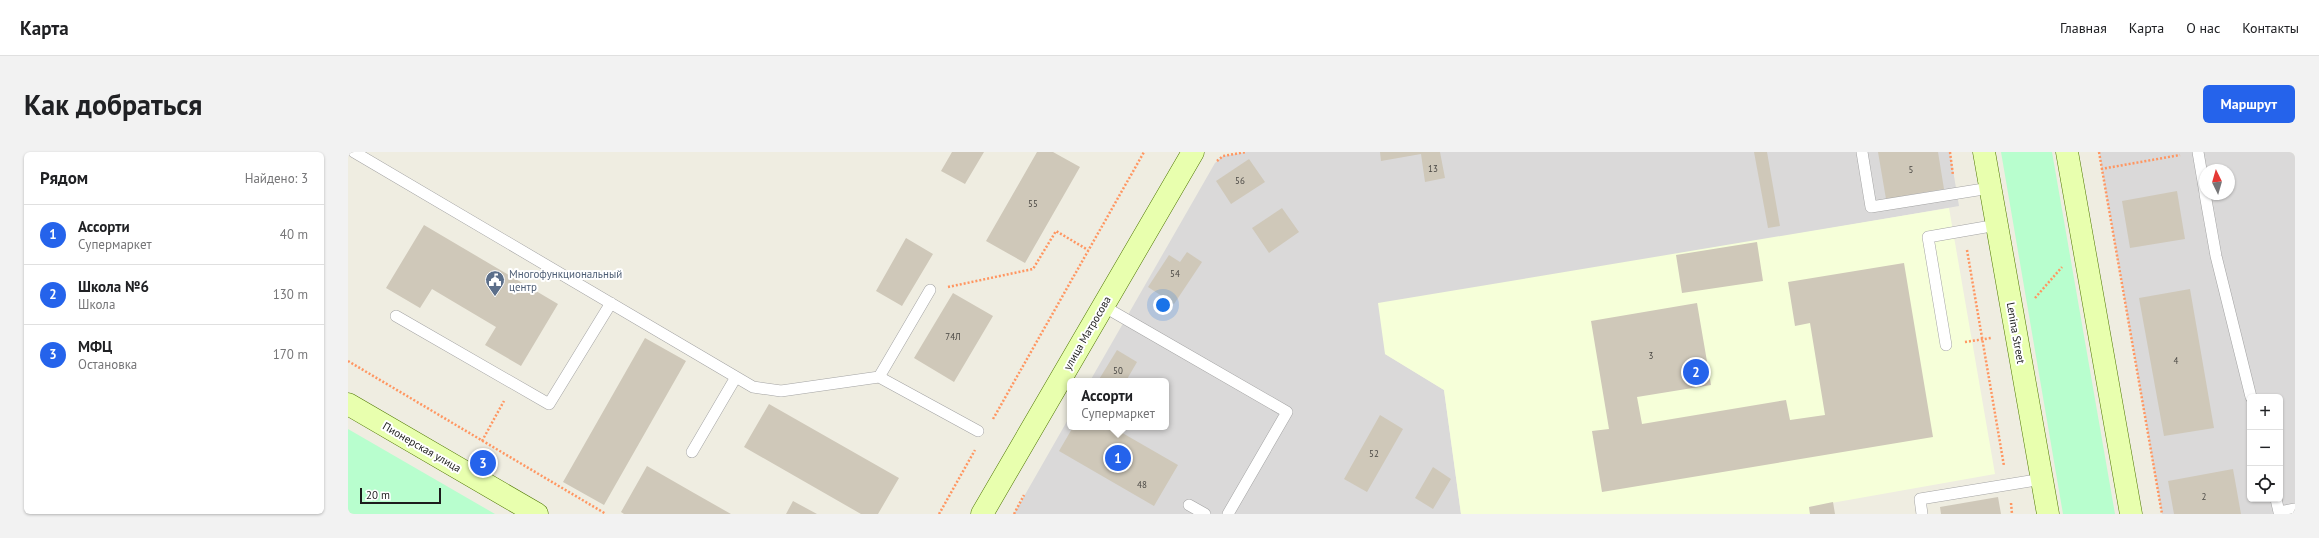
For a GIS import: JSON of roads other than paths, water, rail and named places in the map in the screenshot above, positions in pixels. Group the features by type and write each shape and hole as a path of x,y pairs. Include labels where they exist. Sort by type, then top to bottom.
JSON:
{"main road":[{"name":"улица Матросова","path":"982,514 1193,152"},
{"name":"Lenina Street","path":"1984,152 2048,514"},
{"path":"2067,152 2131,514"},
{"name":"Пионерская улица","path":"348,404 537,514"}],"lane":[{"path":"354,152 753,387 781,391 878,376 978,431"},
{"path":"1862,152 1871,208 1990,188"},
{"path":"2198,152 2200,164"},
{"path":"2206,200 2216,256 2250,394"},
{"path":"1946,345 1928,237 1997,225"},
{"path":"878,376 930,290"},
{"path":"396,316 549,404 611,303"},
{"path":"1103,306 1287,412 1228,514"},
{"path":"692,452 736,377"},
{"path":"1922,514 1920,499 2042,479"},
{"path":"2277,502 2279,512 2295,509"},
{"path":"1189,505 1205,514"}],"place":[{"name":"Многофункциональный центр","path":"495,297"},
{"name":"Школа №6","path":"1696,372"},
{"name":"Ассорти","path":"1118,458"},
{"name":"МФЦ","path":"483,463"}]}
